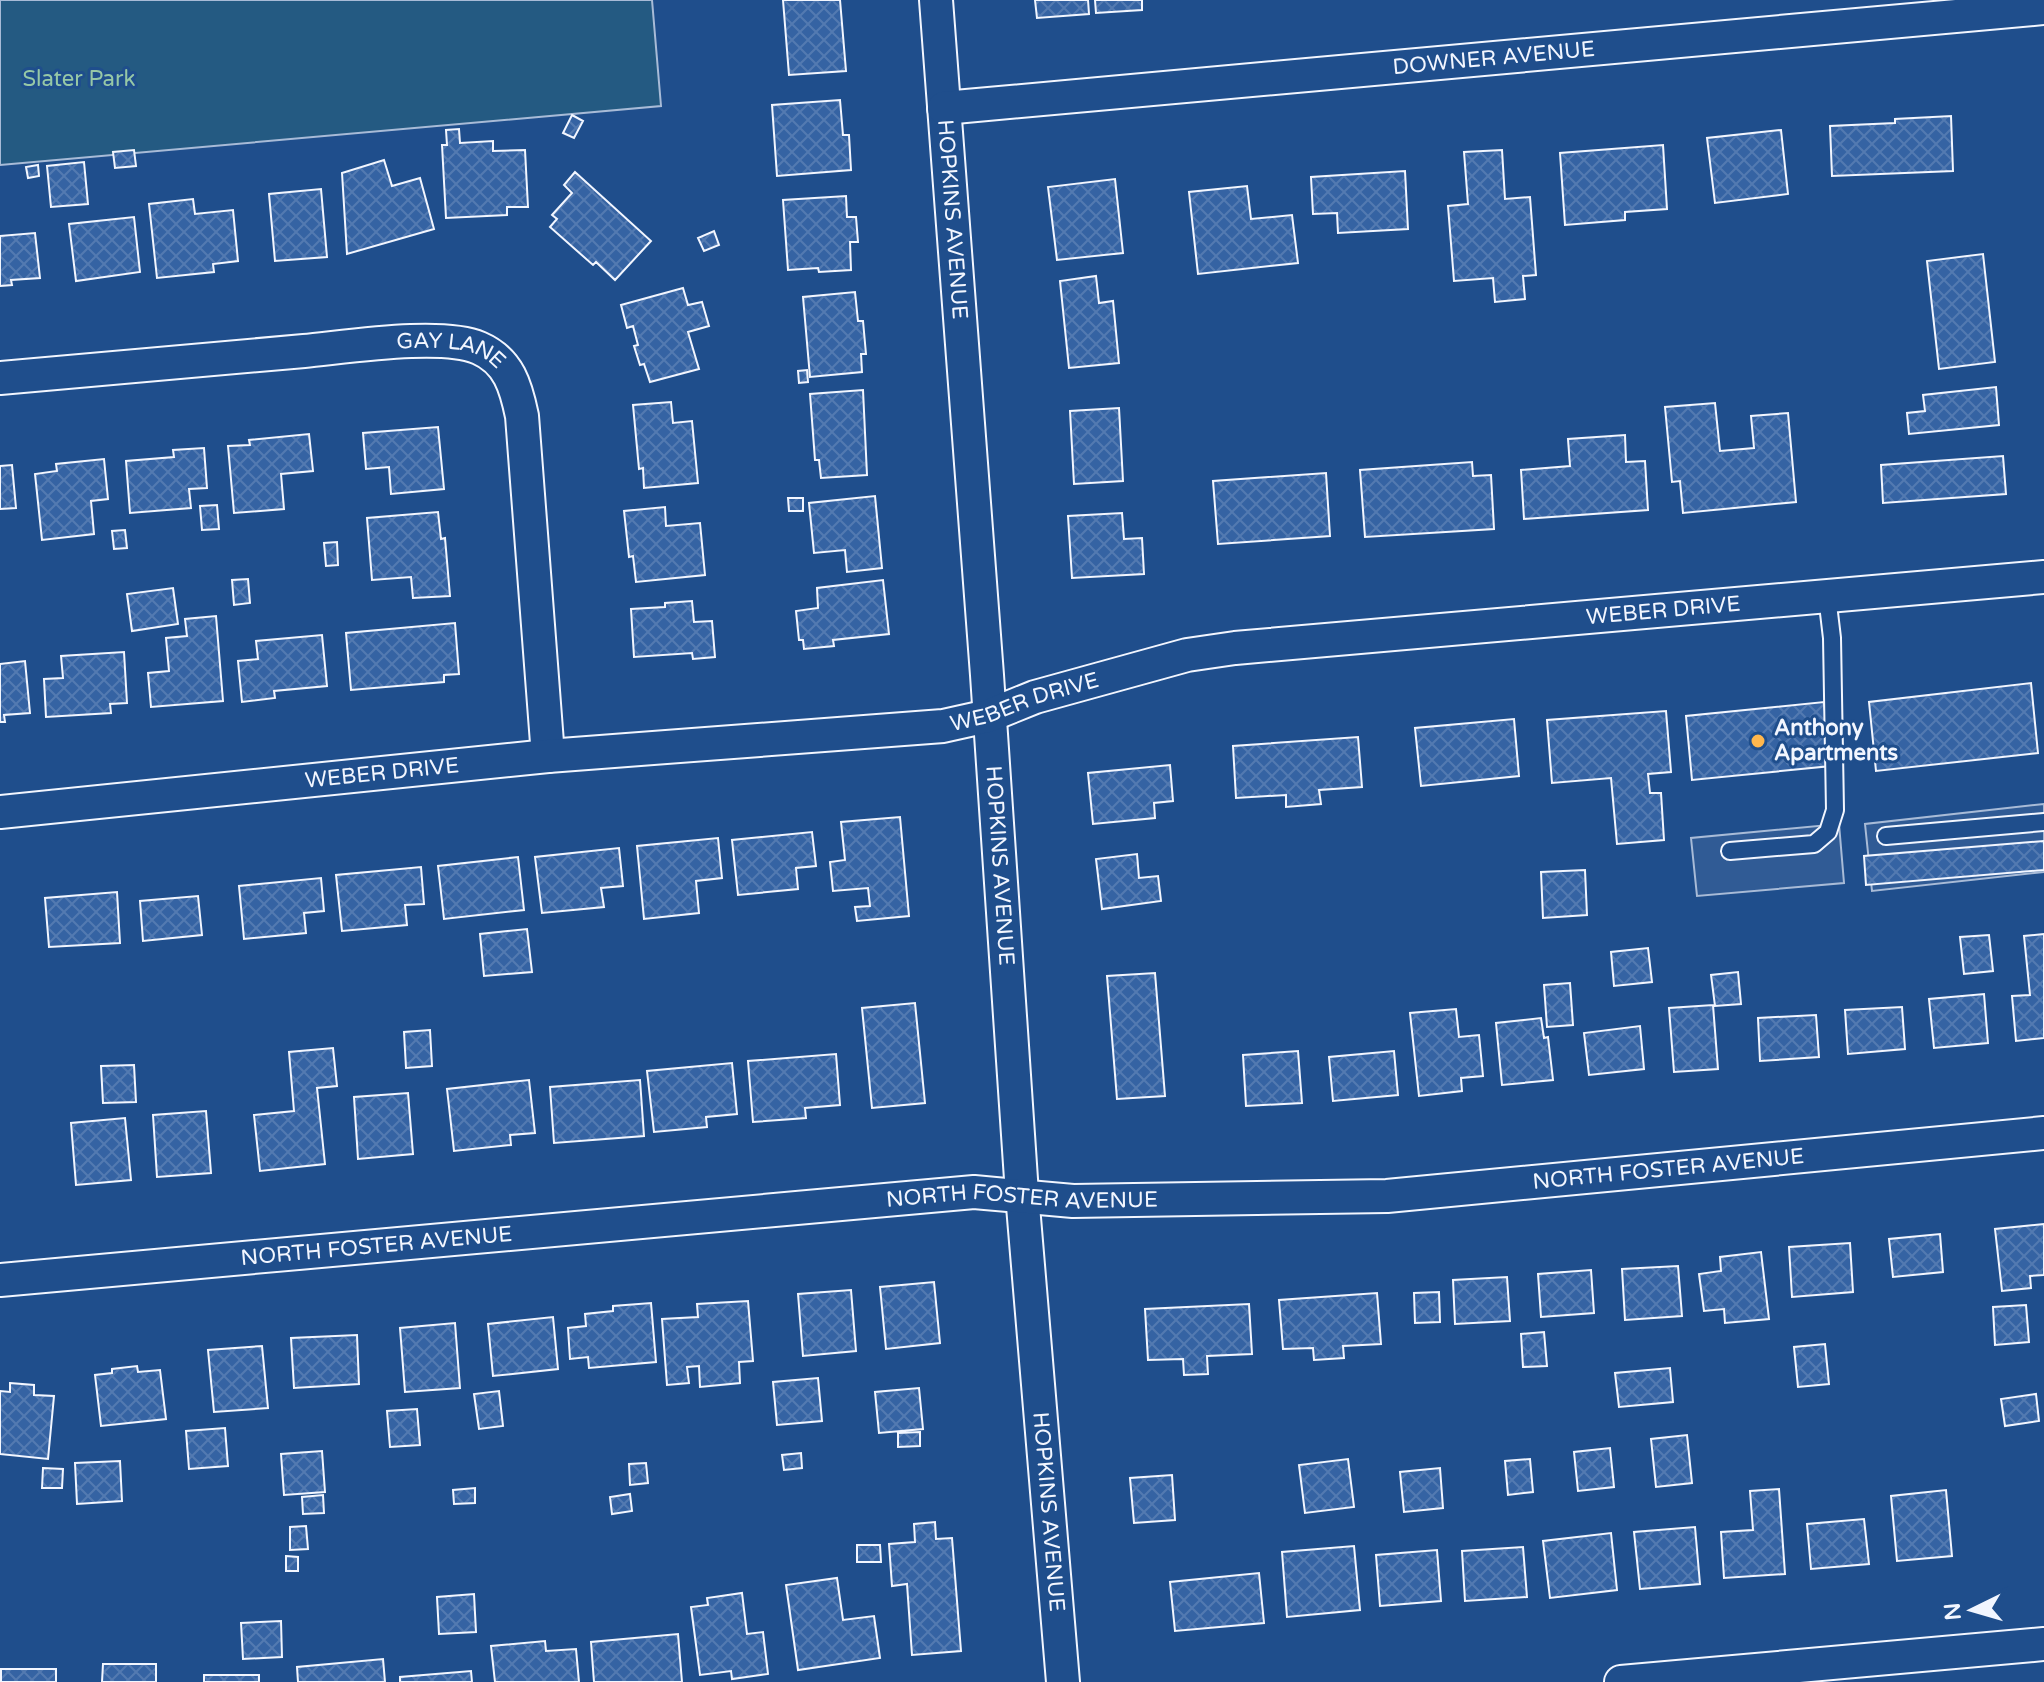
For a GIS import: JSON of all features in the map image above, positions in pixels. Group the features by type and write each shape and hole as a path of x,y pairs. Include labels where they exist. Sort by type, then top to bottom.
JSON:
{"street":[{"name":"HOPKINS AVENUE","path":"936,0 1022,1194 1063,1682"},
{"name":"DOWNER AVENUE","path":"944,108 2044,8"},
{"name":"GAY LANE","path":"0,378 371,344 452,341 479,348 501,362 516,386 522,416 548,756"},
{"name":"WEBER DRIVE","path":"0,812 548,756 943,726 988,716 1035,697 1187,655 1235,648 2044,577"},
{"name":"NORTH FOSTER AVENUE","path":"0,1280 974,1192 1073,1201 1387,1196 2044,1133"},
{"path":"1621,1682 2044,1644"}],"lane":[{"path":"1730,851 1814,844 1828,832 1835,810 1832,638 1827,596"},
{"path":"1886,836 2044,822"}],"green space":[{"name":"Slater Park","path":"0,0 652,0 661,106 0,165"}],"shaded area":[{"path":"2044,804 2044,872 1872,891 1865,824"},
{"path":"1839,824 1844,883 1697,896 1691,838"}],"building":[{"path":"783,0 840,0 846,71 789,75"},
{"path":"1035,0 1088,0 1089,14 1037,18"},
{"path":"1095,0 1142,0 1142,10 1096,13"},
{"path":"840,100 843,135 849,135 851,170 777,176 772,105"},
{"path":"572,115 583,121 574,138 563,133"},
{"path":"1951,116 1953,171 1832,176 1830,126"},
{"path":"459,129 460,143 493,141 493,151 525,150 528,207 507,207 507,215 446,218 442,145 447,145 446,130"},
{"path":"1781,130 1788,194 1715,203 1707,138"},
{"path":"1663,145 1667,209 1625,212 1625,220 1565,225 1560,153"},
{"path":"134,150 136,166 115,168 113,152"},
{"path":"1502,150 1505,199 1530,197 1536,275 1523,276 1525,299 1495,302 1493,278 1454,281 1448,206 1468,204 1464,152"},
{"path":"384,160 392,186 420,178 434,229 347,254 342,173"},
{"path":"84,162 88,204 51,207 47,166"},
{"path":"38,165 39,176 28,178 26,167"},
{"path":"1405,171 1408,229 1338,233 1337,213 1313,214 1311,177"},
{"path":"575,172 651,241 615,280 550,227 557,219 552,215 572,193 564,185"},
{"path":"1115,179 1123,253 1057,260 1048,187"},
{"path":"1247,186 1251,219 1292,215 1298,263 1198,274 1189,192"},
{"path":"321,189 327,257 275,261 269,194"},
{"path":"846,196 847,217 856,217 858,242 850,242 851,270 788,270 783,200"},
{"path":"193,199 195,214 233,210 238,261 213,264 214,272 157,278 149,204"},
{"path":"134,217 140,272 76,281 69,224"},
{"path":"714,231 719,245 704,251 698,238"},
{"path":"35,233 40,278 11,280 12,285 0,286 0,236"},
{"path":"1983,254 1995,362 1939,369 1927,261"},
{"path":"1096,276 1099,303 1113,301 1119,363 1069,368 1060,281"},
{"path":"683,288 688,305 702,302 709,326 688,332 699,369 650,382 634,346 638,345 633,326 627,328 621,305"},
{"path":"855,292 858,321 863,321 866,354 861,354 862,372 810,377 803,297"},
{"path":"807,370 808,382 799,383 798,371"},
{"path":"1996,387 1999,425 1909,434 1907,413 1925,411 1923,395"},
{"path":"863,390 867,475 821,478 819,460 815,460 810,394"},
{"path":"671,402 673,423 692,421 698,483 644,488 643,468 639,469 633,405"},
{"path":"1715,403 1720,451 1754,448 1751,416 1788,413 1796,502 1683,513 1680,481 1672,482 1665,407"},
{"path":"1119,408 1123,481 1074,484 1070,411"},
{"path":"438,427 444,489 391,494 389,467 366,469 363,433"},
{"path":"309,434 313,471 281,474 284,509 234,513 228,446 250,445 249,440"},
{"path":"1625,435 1626,462 1645,461 1648,510 1524,519 1521,470 1570,466 1568,439"},
{"path":"204,448 207,488 189,489 191,508 130,513 126,461 174,457 173,450"},
{"path":"2003,456 2006,494 1883,503 1881,465"},
{"path":"104,459 108,499 91,501 94,534 42,540 35,474 57,471 56,464"},
{"path":"1472,462 1473,476 1491,475 1494,529 1365,537 1360,470"},
{"path":"12,465 16,508 0,509 0,466"},
{"path":"1326,473 1330,536 1218,544 1213,481"},
{"path":"875,496 882,568 847,572 845,550 814,553 809,503"},
{"path":"788,498 803,498 803,511 789,511"},
{"path":"217,505 219,529 202,530 200,506"},
{"path":"665,507 666,526 700,523 705,575 636,582 633,556 629,557 624,511"},
{"path":"438,512 441,539 445,538 450,596 413,598 411,577 372,580 367,518"},
{"path":"1122,513 1124,539 1142,538 1144,574 1072,578 1068,516"},
{"path":"125,530 127,548 114,549 112,531"},
{"path":"337,542 338,565 326,566 324,543"},
{"path":"248,579 250,603 234,605 232,580"},
{"path":"883,580 889,634 833,640 834,646 804,649 803,640 799,640 796,611 818,608 817,588"},
{"path":"173,588 178,624 132,631 127,594"},
{"path":"692,601 694,622 712,621 715,657 693,659 692,653 634,657 631,609 665,607 665,603"},
{"path":"216,616 223,701 151,707 148,673 169,671 166,638 187,636 185,619"},
{"path":"455,623 459,674 444,675 444,682 351,690 346,633"},
{"path":"322,635 327,686 274,691 275,698 242,702 238,661 258,659 256,641"},
{"path":"124,652 127,703 110,704 111,713 46,717 44,679 63,678 61,656"},
{"path":"25,661 30,713 4,715 5,722 0,722 0,664"},
{"path":"2031,683 2038,753 1876,771 1869,702"},
{"name":"Anthony Apartments","path":"1824,702 1831,766 1692,780 1686,716"},
{"path":"1666,711 1671,772 1648,774 1650,793 1661,793 1664,840 1617,844 1611,778 1552,783 1547,720"},
{"path":"1514,719 1519,776 1421,786 1415,728"},
{"path":"1358,737 1362,787 1319,790 1321,804 1286,807 1286,795 1236,798 1233,746"},
{"path":"1170,765 1173,801 1154,803 1155,818 1093,824 1088,773"},
{"path":"900,817 909,916 857,921 855,907 870,906 868,888 833,891 830,862 845,860 841,822"},
{"path":"812,832 816,866 796,868 798,889 738,895 732,840"},
{"path":"718,838 722,878 696,881 699,913 644,919 637,846"},
{"path":"2044,841 2044,870 1866,885 1864,856"},
{"path":"619,848 623,886 601,888 604,907 542,913 535,857"},
{"path":"1137,854 1139,878 1158,876 1161,901 1102,909 1096,859"},
{"path":"518,857 524,910 444,919 438,866"},
{"path":"421,867 424,904 405,905 407,925 342,931 336,875"},
{"path":"1585,870 1587,915 1543,918 1541,872"},
{"path":"321,878 324,911 304,913 306,933 244,939 239,886"},
{"path":"117,892 120,943 49,947 45,898"},
{"path":"198,896 202,935 143,941 140,901"},
{"path":"527,929 532,972 484,976 480,934"},
{"path":"2044,934 2044,1038 2016,1041 2012,996 2030,995 2024,936"},
{"path":"1989,935 1993,971 1964,974 1960,937"},
{"path":"1648,948 1652,982 1614,986 1611,952"},
{"path":"1738,972 1741,1004 1715,1006 1711,975"},
{"path":"1155,973 1165,1096 1117,1099 1107,976"},
{"path":"1570,983 1573,1025 1547,1027 1544,985"},
{"path":"1984,994 1988,1043 1934,1048 1929,999"},
{"path":"915,1003 925,1103 872,1108 862,1008"},
{"path":"1713,1005 1718,1069 1674,1072 1669,1008"},
{"path":"1902,1007 1905,1049 1848,1054 1845,1010"},
{"path":"1456,1009 1459,1037 1479,1035 1483,1076 1461,1078 1462,1091 1419,1096 1410,1013"},
{"path":"1816,1015 1819,1057 1760,1061 1758,1018"},
{"path":"1541,1018 1544,1038 1548,1037 1553,1080 1502,1085 1496,1023"},
{"path":"1640,1026 1644,1069 1589,1075 1584,1033"},
{"path":"430,1030 432,1066 406,1068 404,1032"},
{"path":"333,1048 337,1086 317,1088 325,1164 260,1171 254,1115 294,1111 289,1052"},
{"path":"1298,1051 1302,1103 1246,1106 1243,1055"},
{"path":"1394,1051 1398,1095 1333,1101 1329,1057"},
{"path":"836,1054 840,1105 805,1108 806,1118 753,1122 748,1061"},
{"path":"732,1063 737,1114 706,1117 707,1127 654,1132 647,1071"},
{"path":"134,1065 136,1102 103,1103 101,1066"},
{"path":"529,1080 535,1133 510,1135 511,1145 454,1151 447,1089"},
{"path":"640,1080 644,1136 554,1143 550,1087"},
{"path":"408,1093 413,1154 358,1159 354,1097"},
{"path":"206,1111 211,1173 157,1177 153,1115"},
{"path":"125,1118 131,1180 76,1185 71,1123"},
{"path":"2044,1224 2044,1275 2030,1276 2031,1288 2002,1291 1995,1229"},
{"path":"1940,1234 1943,1272 1893,1277 1889,1239"},
{"path":"1850,1243 1853,1292 1792,1297 1789,1247"},
{"path":"1761,1252 1769,1319 1725,1323 1724,1309 1704,1311 1699,1274 1721,1271 1720,1257"},
{"path":"1678,1266 1682,1316 1625,1320 1622,1269"},
{"path":"1591,1270 1594,1313 1541,1317 1538,1274"},
{"path":"1507,1277 1510,1321 1455,1324 1453,1280"},
{"path":"934,1282 940,1343 886,1349 880,1287"},
{"path":"851,1290 856,1351 803,1356 798,1294"},
{"path":"1439,1292 1440,1322 1415,1323 1414,1293"},
{"path":"1377,1293 1381,1344 1343,1346 1344,1358 1314,1360 1313,1348 1283,1349 1279,1300"},
{"path":"748,1301 753,1361 739,1362 740,1383 700,1387 699,1366 687,1367 689,1383 667,1385 662,1319 698,1317 697,1304"},
{"path":"651,1303 656,1362 589,1368 588,1357 570,1359 568,1328 586,1326 585,1314 613,1311 613,1306"},
{"path":"1249,1304 1252,1354 1207,1356 1208,1374 1184,1375 1183,1359 1148,1360 1145,1309"},
{"path":"2026,1305 2029,1342 1995,1345 1993,1307"},
{"path":"553,1317 558,1369 493,1376 488,1324"},
{"path":"455,1323 460,1388 405,1392 400,1328"},
{"path":"1544,1332 1547,1366 1523,1367 1521,1334"},
{"path":"357,1335 359,1384 294,1388 291,1338"},
{"path":"1825,1344 1829,1384 1798,1387 1794,1347"},
{"path":"262,1346 268,1408 214,1412 208,1350"},
{"path":"137,1366 138,1372 160,1370 166,1419 101,1426 95,1375"},
{"path":"1670,1368 1673,1402 1619,1407 1615,1373"},
{"path":"818,1378 822,1421 777,1425 773,1382"},
{"path":"10,1383 34,1385 34,1395 54,1396 48,1459 0,1454 0,1391 10,1392"},
{"path":"919,1388 923,1429 879,1433 875,1392"},
{"path":"499,1391 503,1426 479,1429 474,1394"},
{"path":"2036,1394 2039,1421 2005,1426 2001,1399"},
{"path":"417,1409 420,1445 390,1447 387,1411"},
{"path":"225,1428 228,1466 189,1469 186,1431"},
{"path":"920,1432 920,1446 898,1447 898,1433"},
{"path":"1687,1435 1692,1483 1656,1487 1651,1439"},
{"path":"1610,1448 1614,1487 1578,1491 1574,1452"},
{"path":"322,1451 325,1492 284,1495 281,1454"},
{"path":"801,1453 802,1468 784,1470 782,1455"},
{"path":"1348,1459 1354,1507 1305,1513 1299,1465"},
{"path":"1530,1459 1533,1492 1508,1495 1505,1461"},
{"path":"120,1461 122,1501 77,1504 75,1463"},
{"path":"646,1463 648,1483 630,1485 629,1464"},
{"path":"43,1468 63,1469 62,1488 42,1488"},
{"path":"1440,1468 1443,1508 1404,1512 1400,1472"},
{"path":"1172,1475 1175,1520 1134,1523 1130,1478"},
{"path":"475,1488 475,1503 454,1504 453,1490"},
{"path":"1779,1489 1785,1574 1724,1578 1721,1532 1753,1530 1750,1491"},
{"path":"1946,1490 1952,1556 1897,1561 1891,1496"},
{"path":"630,1494 632,1511 612,1514 610,1497"},
{"path":"323,1495 324,1513 303,1514 302,1497"},
{"path":"1864,1519 1869,1564 1811,1569 1807,1524"},
{"path":"935,1522 936,1539 952,1538 961,1651 912,1655 907,1584 892,1586 889,1544 915,1542 914,1524"},
{"path":"306,1526 308,1549 290,1550 290,1527"},
{"path":"1695,1527 1700,1584 1640,1589 1634,1532"},
{"path":"1611,1533 1617,1590 1550,1598 1543,1541"},
{"path":"857,1545 880,1545 881,1562 857,1562"},
{"path":"1354,1546 1360,1610 1287,1617 1282,1552"},
{"path":"1523,1547 1527,1597 1465,1601 1462,1551"},
{"path":"1437,1550 1441,1601 1380,1606 1376,1555"},
{"path":"286,1556 298,1557 298,1571 286,1571"},
{"path":"1259,1573 1264,1623 1175,1631 1170,1582"},
{"path":"837,1578 843,1620 874,1616 880,1658 798,1670 786,1585"},
{"path":"742,1593 747,1634 763,1632 768,1674 732,1679 731,1671 700,1675 691,1607 708,1605 707,1598"},
{"path":"474,1594 476,1632 439,1634 437,1597"},
{"path":"281,1621 282,1657 243,1659 241,1623"},
{"path":"678,1634 682,1682 594,1682 591,1642"},
{"path":"545,1641 546,1651 576,1649 579,1682 495,1682 491,1646"},
{"path":"383,1659 385,1682 298,1682 297,1667"},
{"path":"103,1664 156,1664 156,1682 102,1682"},
{"path":"1,1669 56,1669 56,1682 1,1682"},
{"path":"471,1671 472,1682 400,1682 400,1677"},
{"path":"204,1675 259,1675 259,1682 204,1682"}],"place":[{"name":"Anthony Apartments","path":"1758,741"}]}
